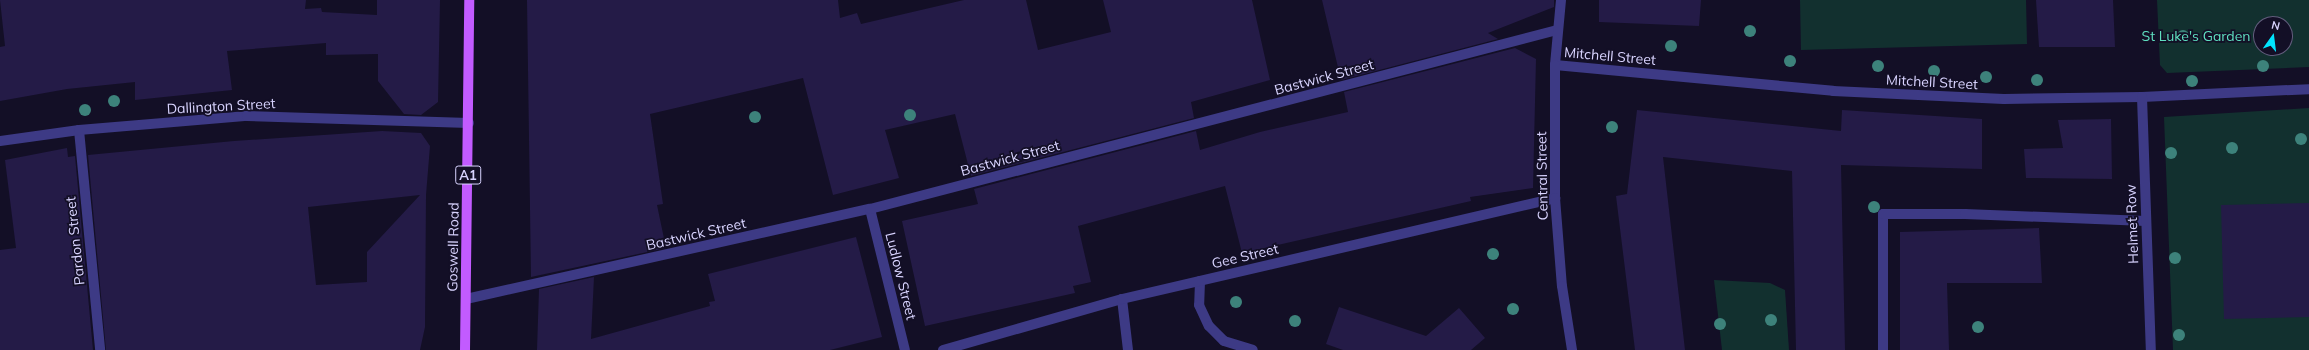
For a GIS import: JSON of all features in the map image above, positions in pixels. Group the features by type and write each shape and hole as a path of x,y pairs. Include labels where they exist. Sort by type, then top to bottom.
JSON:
{"main road":[{"name":"Goswell Road","path":"465,350 469,123 469,0"}],"street":[{"name":"Central Street","path":"1561,0 1557,30 1555,65 1555,198 1562,286 1572,350"},
{"name":"Bastwick Street","path":"466,299 870,209 1557,30"},
{"name":"Mitchell Street","path":"1555,65 1833,91 2004,99 2142,97 2309,89"},
{"name":"Helmet Row","path":"2142,97 2151,350"},
{"name":"Dallington Street","path":"0,141 78,130 247,116 469,123"},
{"name":"Pardon Street","path":"78,130 100,350"},
{"name":"Gee Street","path":"943,350 1122,299 1555,198"},
{"name":"Ludlow Street","path":"870,209 905,350"},
{"path":"1883,350 1883,214 1965,214 2146,221"},
{"path":"1200,281 1199,305 1209,326 1224,341 1253,350"},
{"path":"1122,299 1128,350"}],"green space":[{"path":"1800,0 2026,0 2027,44 1801,50"},
{"name":"St Luke's Garden","path":"2157,0 2309,0 2309,67 2167,73 2160,65"},
{"path":"2309,108 2309,350 2173,350 2164,117"},
{"path":"1714,280 1770,283 1785,290 1789,350 1722,350"}],"building":[{"path":"0,0 306,0 305,9 321,8 322,12 377,15 377,0 440,0 438,102 421,115 404,114 378,81 378,54 326,55 326,43 227,51 232,90 135,100 135,82 67,89 0,101 0,47 5,46"},
{"path":"527,0 838,0 840,18 857,13 861,24 964,0 1026,0 1038,50 1111,32 1103,0 1252,0 1270,80 1191,102 1194,118 971,176 955,114 885,130 899,178 833,195 803,78 650,114 663,204 657,205 666,248 531,277"},
{"path":"1322,0 1554,0 1554,7 1488,33 1498,39 1341,80"},
{"path":"1599,0 1701,0 1699,26 1599,22"},
{"path":"2036,0 2113,0 2115,47 2039,47"},
{"path":"1515,48 1536,59 1533,188 1470,197 1471,201 1242,253 1225,186 1078,226 1091,282 1073,286 1075,293 925,326 902,221 978,204 974,189 1196,131 1200,150 1260,132 1348,112 1344,92"},
{"path":"1637,110 1841,131 1842,110 1982,119 1982,169 1841,165 1845,350 1796,350 1792,171 1663,157 1685,350 1635,350 1616,196 1627,194"},
{"path":"2111,119 2112,179 2026,178 2024,149 2063,148 2058,120"},
{"path":"382,131 421,133 430,146 426,195 425,327 420,350 106,350 88,155 234,141","holes":["420,195 367,252 367,282 316,285 308,207"]},
{"path":"67,148 68,157 75,156 93,350 0,350 0,250 16,248 5,160"},
{"path":"2309,203 2309,317 2224,319 2221,205"},
{"path":"2039,228 2042,283 1947,283 1949,350 1900,350 1900,232"},
{"path":"856,237 882,337 830,350 537,350 539,289 594,277 591,339 710,306 709,302 715,301 708,274"},
{"path":"1339,307 1426,336 1459,308 1485,338 1471,350 1343,350 1326,344"}]}
